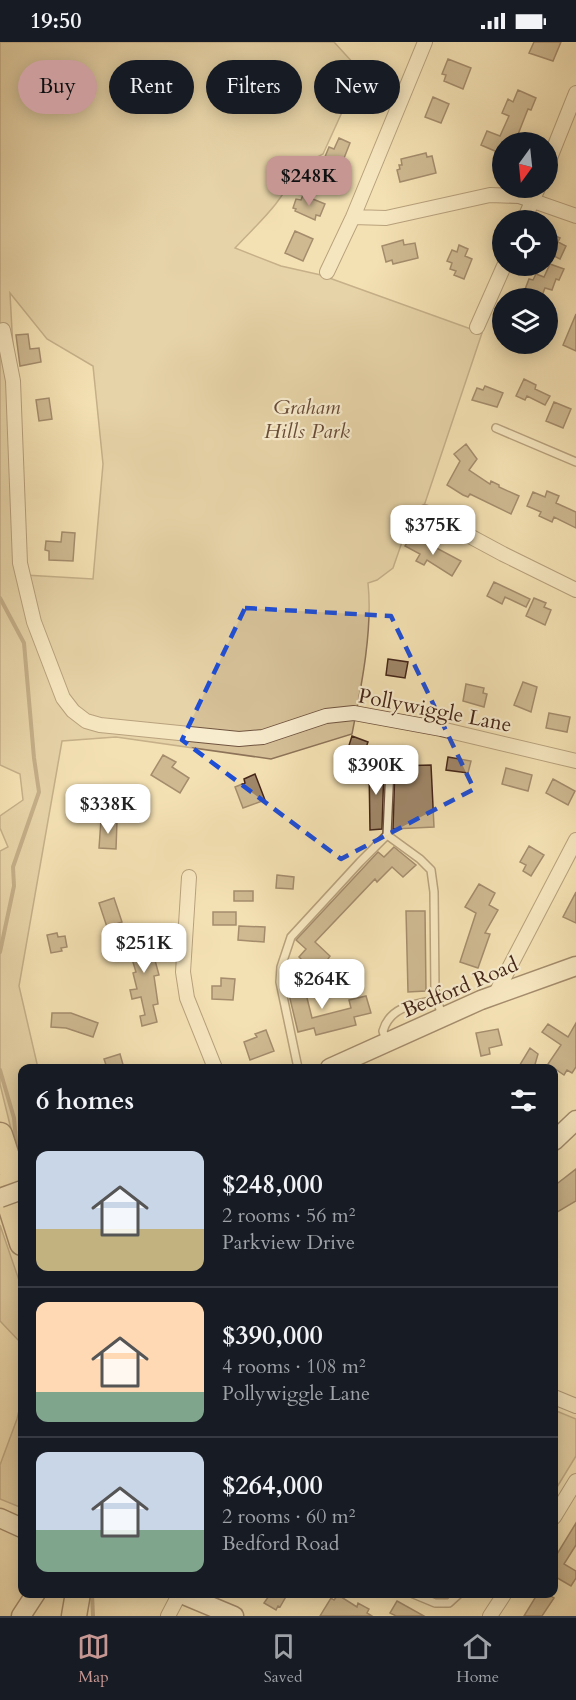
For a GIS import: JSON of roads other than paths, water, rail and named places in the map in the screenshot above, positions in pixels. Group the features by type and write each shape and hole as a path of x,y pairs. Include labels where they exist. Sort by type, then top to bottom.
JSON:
{"highway":[{"path":"0,1135 18,1191"},
{"path":"0,1176 18,1231"},
{"path":"61,1616 64,1598"},
{"path":"74,1616 77,1598"}],"main road":[{"name":"Bedford Road","path":"339,1064 386,1043 440,1008 495,995 576,966"},
{"path":"558,1137 576,1120"},
{"path":"0,1198 18,1191"},
{"path":"0,1518 18,1526"},
{"path":"21,1616 33,1598"},
{"path":"192,1598 234,1616"}],"street":[{"path":"327,272 353,217 425,42"},
{"path":"558,138 576,93"},
{"path":"353,217 386,218 492,195"},
{"path":"542,198 576,216"},
{"path":"477,327 500,276"},
{"name":"Pollywiggle Lane","path":"3,330 13,381 20,563 34,622 63,698 73,711 86,721 100,725 239,739 263,737 326,716 354,713 441,729 576,761"},
{"path":"425,512 576,590"},
{"path":"495,995 576,840"},
{"path":"189,877 183,972 187,998 213,1064"},
{"path":"558,1399 576,1406"},
{"path":"558,1510 576,1481"},
{"path":"168,1616 177,1598"},
{"path":"490,1616 502,1598"}],"lane":[{"path":"496,428 576,462"},
{"path":"297,1064 280,982 286,946 291,937 387,835 390,767"},
{"path":"387,835 420,859 430,870 434,892 434,961 440,1008"},
{"path":"422,1598 435,1604 449,1603 454,1598"}],"waterway":[{"path":"0,598 24,643 39,792 13,867 14,886 0,952"},
{"path":"0,1070 14,1118 17,1152"},
{"path":"92,1598 93,1616"}],"park label":[{"name":"Graham Hills Park","path":"307,419"}]}
